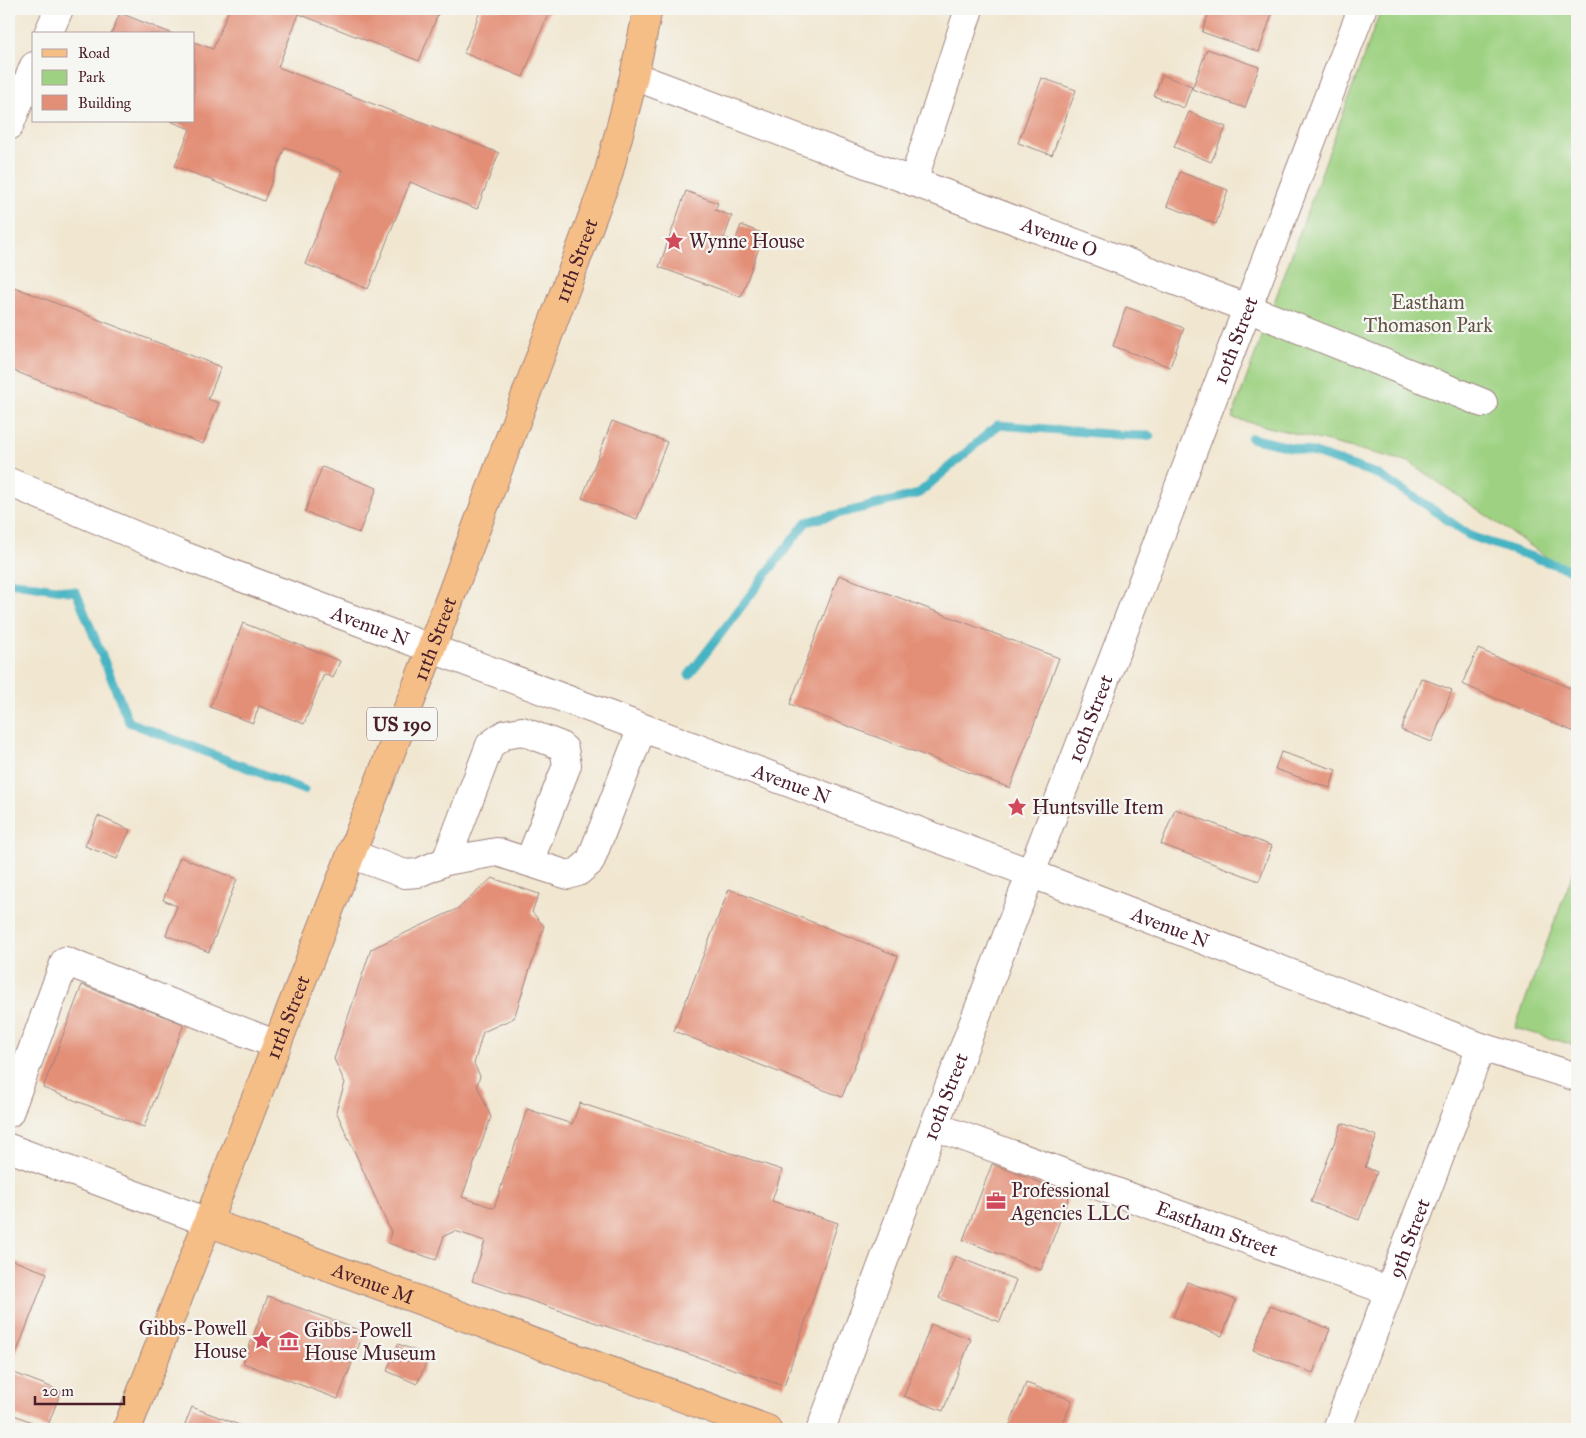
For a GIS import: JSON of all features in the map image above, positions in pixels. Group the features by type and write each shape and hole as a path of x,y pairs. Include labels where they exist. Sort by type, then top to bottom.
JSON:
{"main road":[{"name":"11th Street","path":"127,1429 431,649 608,175 634,76 648,9"},
{"name":"Avenue M","path":"208,1222 767,1429"}],"street":[{"path":"49,32 59,9"},
{"path":"913,182 969,9"},
{"name":"10th Street","path":"821,1429 1030,873 1362,9"},
{"path":"9,126 32,71"},
{"name":"Avenue O","path":"634,76 1247,308 1482,403"},
{"name":"Avenue N","path":"9,482 179,554 1030,873 1481,1047 1577,1077"},
{"path":"351,854 405,874 418,873 446,861 497,852 568,875 578,872 590,862 642,728"},
{"path":"446,861 490,745 505,734 522,731 559,745 564,749 567,765 528,862"},
{"path":"9,1113 65,961 277,1045"},
{"name":"9th Street","path":"1337,1429 1481,1047"},
{"name":"Eastham Street","path":"934,1126 1389,1291"},
{"name":"Avenue M","path":"9,1148 208,1222"}],"green space":[{"name":"Eastham Thomason Park","path":"1381,9 1577,9 1577,578 1409,462 1232,418"},
{"path":"1577,862 1577,1046 1515,1028"}],"building":[{"path":"229,9 440,9 419,61 299,14 278,67 499,153 477,209 410,182 368,289 305,264 342,170 285,147 264,201 175,166 190,129 172,122 195,122 195,42 213,49"},
{"path":"481,9 550,9 523,77 464,53"},
{"path":"1210,9 1267,9 1273,11 1259,52 1202,32"},
{"path":"120,13 168,32 112,32"},
{"path":"1207,49 1259,67 1245,108 1192,89"},
{"path":"1162,75 1192,86 1184,108 1154,96"},
{"path":"1042,78 1076,90 1052,155 1018,143"},
{"path":"1189,112 1226,127 1211,162 1174,147"},
{"path":"1180,172 1228,190 1216,224 1167,206"},
{"path":"686,191 718,203 715,210 732,216 724,238 735,242 741,225 764,234 741,297 659,267"},
{"path":"9,285 221,367 208,399 219,403 203,444 9,369"},
{"path":"1126,307 1184,328 1170,367 1113,346"},
{"path":"612,421 667,442 637,519 582,498"},
{"path":"322,467 377,488 359,533 305,512"},
{"path":"839,575 1059,658 1010,788 790,704"},
{"path":"243,623 340,661 333,678 324,674 304,724 259,706 253,723 210,707"},
{"path":"1478,649 1577,691 1577,733 1462,684"},
{"path":"1421,678 1452,690 1432,742 1401,730"},
{"path":"1281,752 1336,770 1330,788 1275,769"},
{"path":"1175,809 1272,846 1259,881 1161,844"},
{"path":"98,816 130,830 117,859 85,846"},
{"path":"180,857 237,879 209,952 166,935 177,906 163,900"},
{"path":"492,878 539,894 532,912 544,926 514,1018 483,1032 474,1064 480,1076 477,1085 491,1117 462,1197 494,1208 527,1109 572,1124 580,1103 782,1170 772,1201 838,1223 784,1386 472,1281 485,1241 455,1231 444,1236 436,1260 388,1243 391,1232 336,1111 345,1083 334,1059 371,949 459,908"},
{"path":"729,889 898,956 842,1097 674,1031"},
{"path":"82,985 184,1024 144,1127 43,1088"},
{"path":"1342,1123 1377,1136 1365,1167 1377,1172 1359,1220 1311,1202"},
{"path":"992,1164 1070,1194 1041,1270 963,1240"},
{"path":"955,1256 1016,1280 1000,1322 939,1298"},
{"path":"9,1259 47,1273 16,1354 9,1351"},
{"path":"1187,1282 1236,1300 1222,1336 1173,1317"},
{"path":"268,1296 364,1332 338,1399 243,1363"},
{"path":"1270,1306 1330,1329 1313,1373 1253,1350"},
{"path":"931,1324 971,1339 943,1411 904,1396"},
{"path":"398,1344 429,1356 417,1384 387,1371"},
{"path":"9,1371 61,1391 47,1428 9,1413"},
{"path":"1026,1383 1072,1400 1061,1429 1008,1429"},
{"path":"192,1407 250,1429 183,1429"}],"waterway":[{"path":"689,675 806,522 918,494 998,425 1150,436"},
{"path":"1251,438 1315,453 1377,474 1428,506 1470,536 1568,569 1577,569"},
{"path":"9,582 76,592 129,722 304,790"}],"place":[{"name":"Wynne House","path":"674,241"},
{"name":"Huntsville Item","path":"1017,807"},
{"name":"Professional Agencies LLC","path":"996,1201"},
{"name":"Gibbs-Powell House","path":"262,1340"},
{"name":"Gibbs-Powell House Museum","path":"289,1341"}]}
